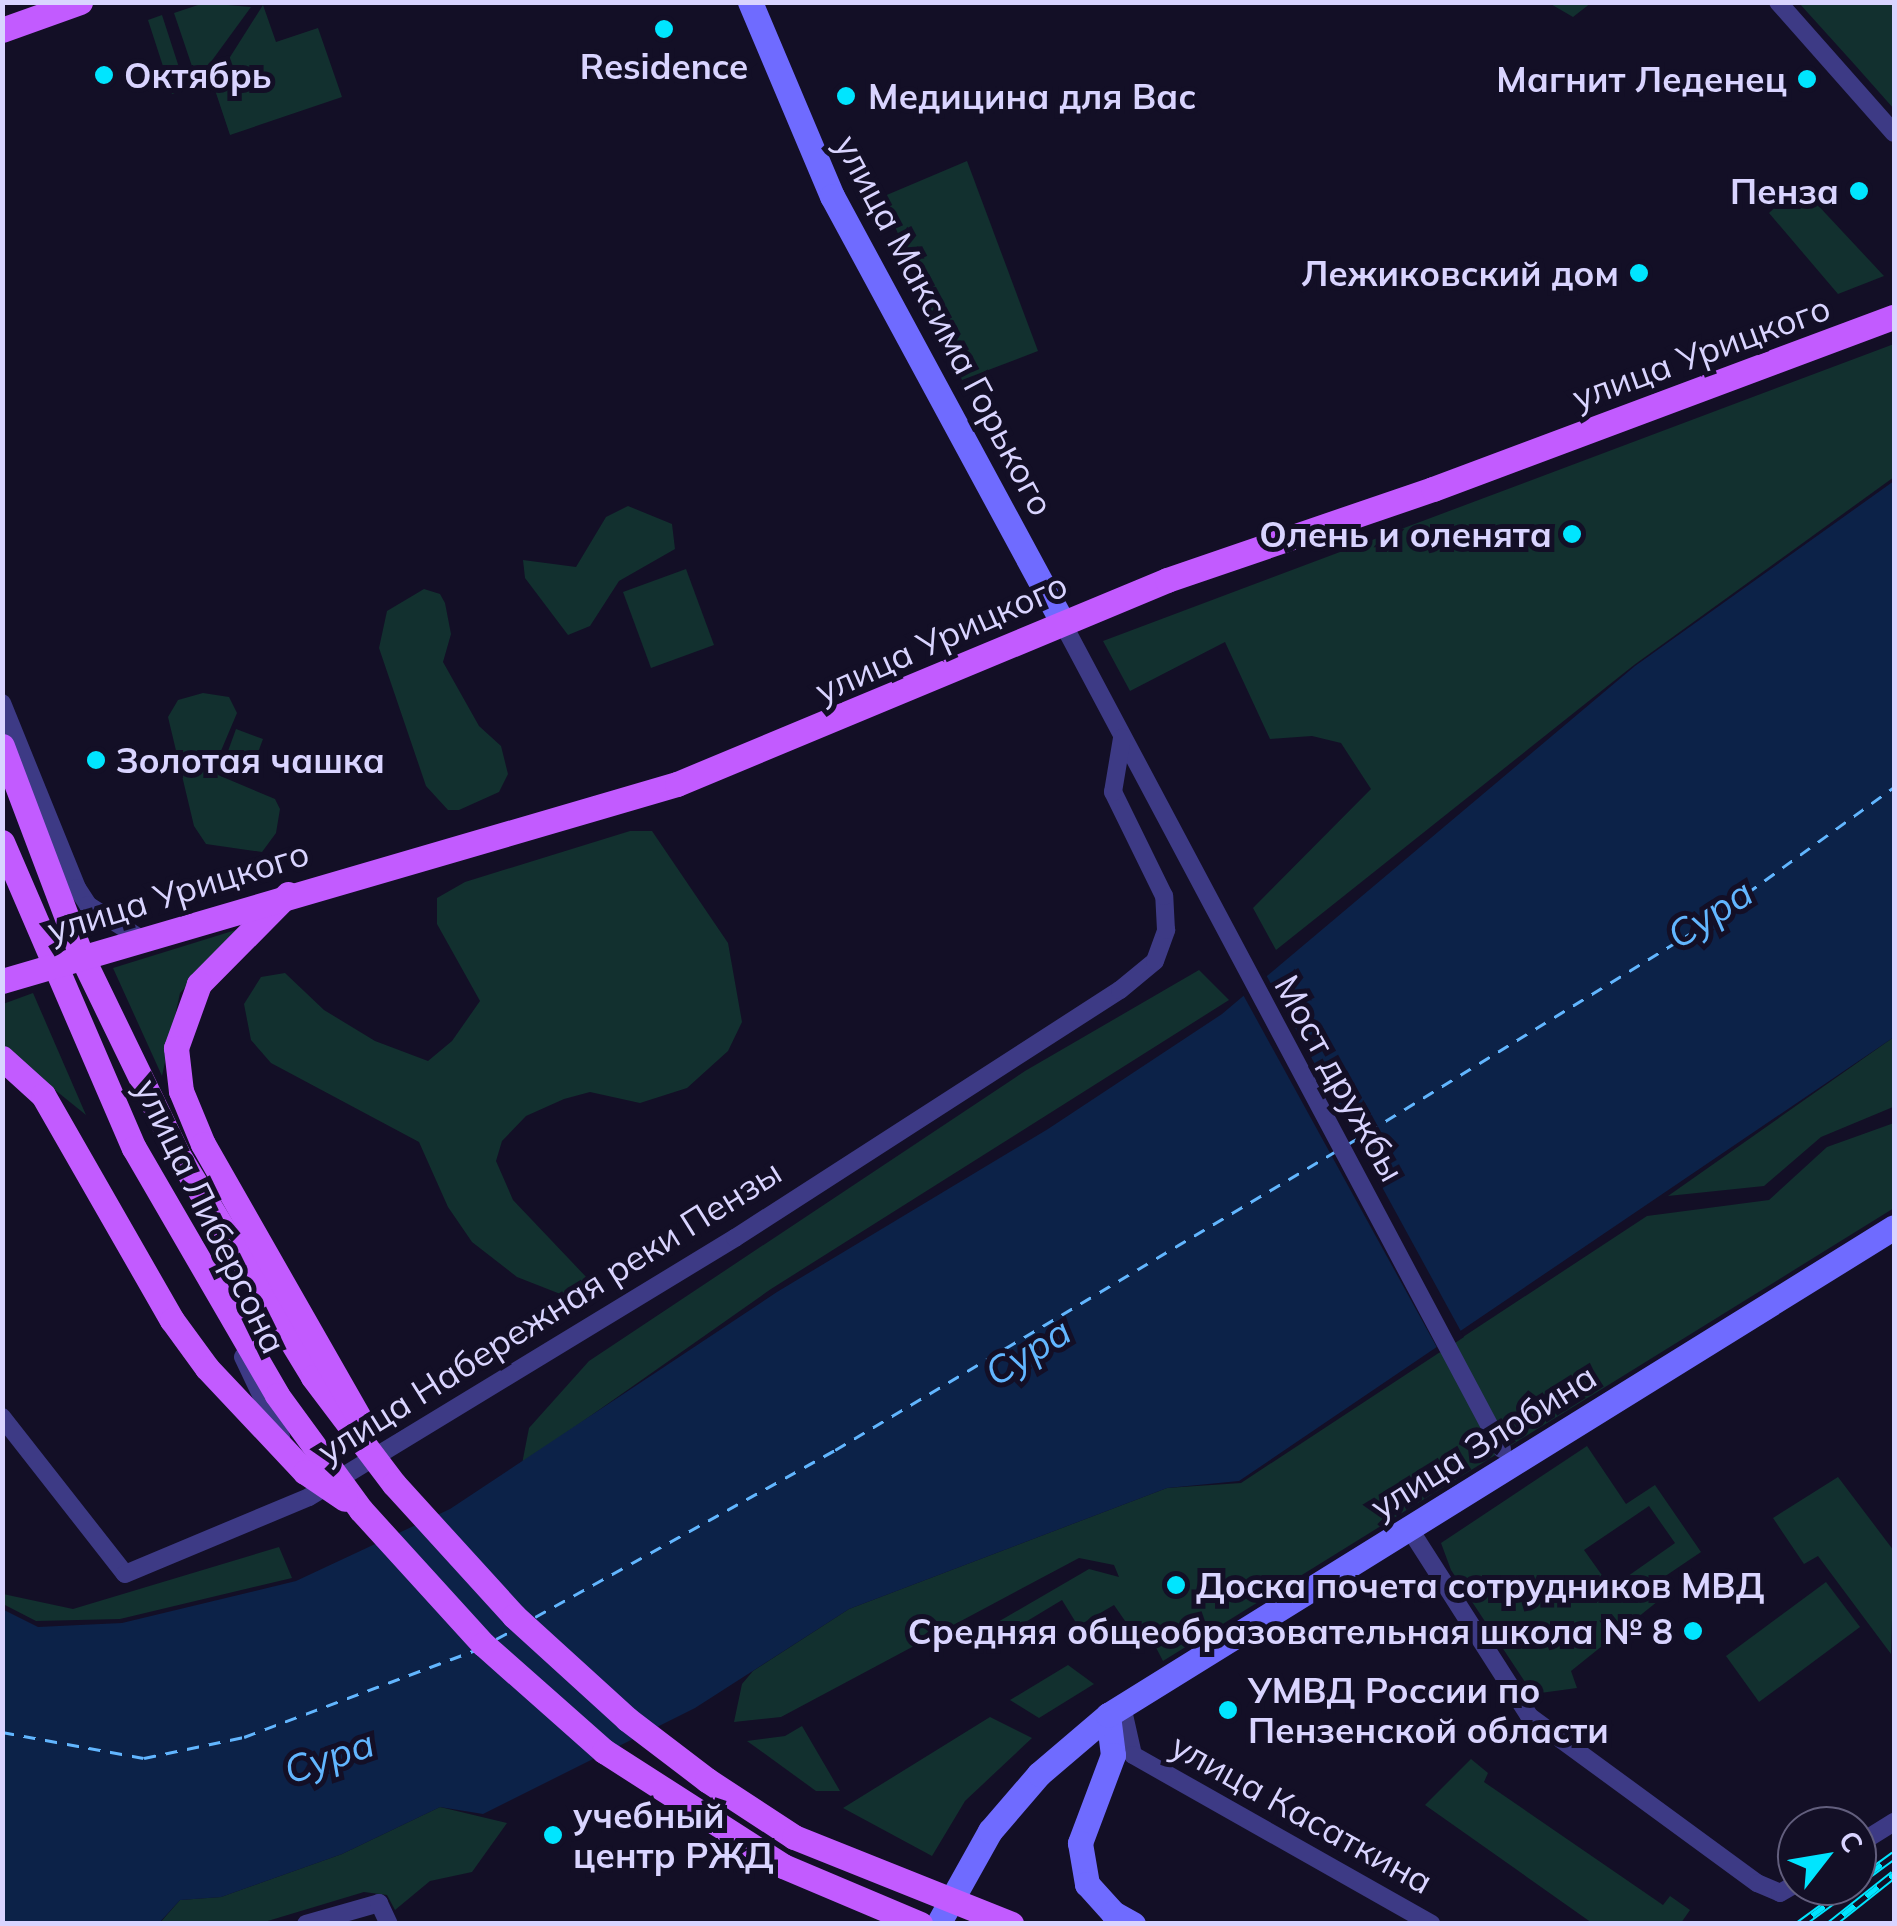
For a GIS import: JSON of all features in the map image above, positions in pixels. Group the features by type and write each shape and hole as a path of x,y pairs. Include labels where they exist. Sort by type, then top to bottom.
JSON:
{"main road":[{"path":"2,30 80,2"},
{"name":"улица Максима Горького","path":"750,2 832,196 1062,622"},
{"name":"улица Урицкого","path":"2,982 138,937 677,784 1062,622 1894,317"},
{"path":"2,746 81,955 177,1154 313,1377 394,1484 514,1616 627,1719 707,1780 794,1837 1011,1924"},
{"path":"2,842 134,1148 268,1380 361,1510 483,1644 604,1750 783,1866 920,1924"},
{"path":"288,894 215,962 189,1007 176,1048 180,1091 203,1144 394,1484"},
{"path":"2,1058 43,1095 172,1320 207,1368 306,1472 361,1510"},
{"name":"улица Злобина","path":"938,1924 990,1831 1039,1774 1115,1710 1894,1227"},
{"path":"1115,1710 1113,1755 1080,1843 1086,1884 1112,1913 1133,1924"}],"street":[{"path":"1778,2 1894,133"},
{"name":"Мост дружбы","path":"1062,622 1231,946 1468,1378 1502,1449"},
{"path":"2,703 77,888 88,905 138,937"},
{"name":"улица Набережная реки Пензы","path":"2,1417 125,1574 309,1496 734,1238 1120,990 1156,961 1166,930 1164,896 1113,792 1122,738"},
{"name":"улица Либерсона","path":"55,964 309,1496"},
{"path":"1409,1528 1529,1716 1757,1883 1777,1892"},
{"name":"улица Касаткина","path":"1115,1710 1133,1755 1432,1924"},
{"path":"306,1924 379,1903 389,1924"}],"green space":[{"path":"204,3 251,7 197,81 174,13"},
{"path":"1549,3 1591,3 1573,17"},
{"path":"1799,3 1894,3 1894,109 1855,65"},
{"path":"263,5 276,42 318,28 342,97 230,135 213,84"},
{"path":"162,15 186,89 172,94 148,20"},
{"path":"967,161 1038,351 962,380 882,197"},
{"path":"1799,185 1884,276 1838,294 1769,213"},
{"path":"1894,344 1894,477 1634,665 1276,950 1253,908 1371,789 1341,743 1312,736 1270,739 1225,642 1130,691 1103,641"},
{"path":"628,506 672,524 675,549 619,581 590,626 568,635 525,578 523,560 576,567 606,517"},
{"path":"686,569 714,645 651,668 623,592"},
{"path":"424,589 440,594 445,603 451,634 443,662 479,726 501,746 508,774 499,792 459,810 448,810 426,786 379,648 387,611"},
{"path":"203,693 229,697 237,713 215,765 218,775 275,799 280,809 276,833 262,852 206,844 194,826 168,717 178,700"},
{"path":"236,729 263,739 250,774 223,765"},
{"path":"630,831 652,831 728,943 742,1022 728,1051 687,1088 640,1103 590,1092 564,1099 526,1116 502,1141 496,1161 513,1200 589,1280 583,1295 568,1297 517,1277 472,1242 448,1207 419,1142 271,1063 251,1040 244,1004 261,977 285,973 324,1010 375,1041 428,1061 452,1041 480,1001 437,924 437,898 465,882"},
{"path":"239,929 180,993 162,1076 113,968"},
{"path":"1199,970 1229,1000 771,1289 522,1464 529,1428 589,1361 1025,1071"},
{"path":"33,993 86,1115 3,1048 3,1004"},
{"path":"1894,1037 1893,1107 1821,1137 1764,1186 1668,1196"},
{"path":"1894,1123 1894,1208 1163,1661 1151,1638 1141,1644 1114,1605 1078,1626 1062,1600 991,1643 984,1630 1089,1569 1119,1577 1114,1565 1079,1558 781,1717 734,1722 742,1684 753,1671 849,1609 1167,1488 1241,1483 1647,1216 1769,1200 1827,1147"},
{"path":"1587,1446 1626,1504 1655,1485 1701,1552 1661,1579 1668,1593 1571,1671 1577,1688 1533,1694 1451,1570 1441,1543","holes":["1649,1506 1675,1543 1611,1588 1584,1550"]},
{"path":"1838,1477 1894,1551 1891,1654 1818,1556 1804,1564 1773,1518"},
{"path":"279,1547 292,1578 120,1619 36,1621 3,1604 3,1594 73,1609"},
{"path":"1826,1582 1860,1627 1759,1702 1726,1656"},
{"path":"1068,1665 1094,1684 1039,1718 1010,1700"},
{"path":"990,1717 1032,1738 965,1801 932,1856 843,1808"},
{"path":"802,1726 840,1791 816,1791 747,1741 785,1736"},
{"path":"1471,1759 1488,1773 1484,1782 1663,1905 1670,1896 1690,1910 1681,1923 1592,1923 1425,1805"},
{"path":"440,1807 507,1823 472,1872 430,1881 395,1910 387,1895 364,1892 261,1923 159,1924 180,1900 221,1897 342,1854"}],"water":[{"name":"Сура","path":"1894,481 1894,1037 1239,1481 1167,1488 849,1609 695,1708 483,1814 440,1807 342,1854 221,1897 180,1900 159,1923 3,1923 2,1609 38,1627 122,1623 296,1581 450,1509 777,1292 1048,1129 1222,1014 1635,666"}],"pier":[{"path":"1264,971 1464,1337 1440,1353 1241,991"}],"ferry route":[{"path":"1348,1144 1693,932 1894,787"},
{"path":"535,1617 835,1450 1336,1151"},
{"path":"496,1639 511,1631"},
{"path":"2,1732 144,1758 244,1737 476,1650"}],"railway":[{"path":"1877,1867 1894,1855"},
{"path":"1831,1924 1894,1874"},
{"path":"1800,1924 1825,1906"}],"place":[{"name":"Residence","path":"664,29"},
{"name":"Октябрь","path":"104,75"},
{"name":"Магнит Леденец","path":"1807,79"},
{"name":"Медицина для Вас","path":"846,96"},
{"name":"Пенза","path":"1859,191"},
{"name":"Лежиковский дом","path":"1639,273"},
{"name":"Олень и оленята","path":"1572,534"},
{"name":"Золотая чашка","path":"96,760"},
{"name":"Доска почета сотрудников МВД","path":"1176,1585"},
{"name":"Средняя общеобразовательная школа № 8","path":"1693,1631"},
{"name":"УМВД России по Пензенской области","path":"1228,1710"},
{"name":"учебный центр РЖД","path":"553,1835"}]}
